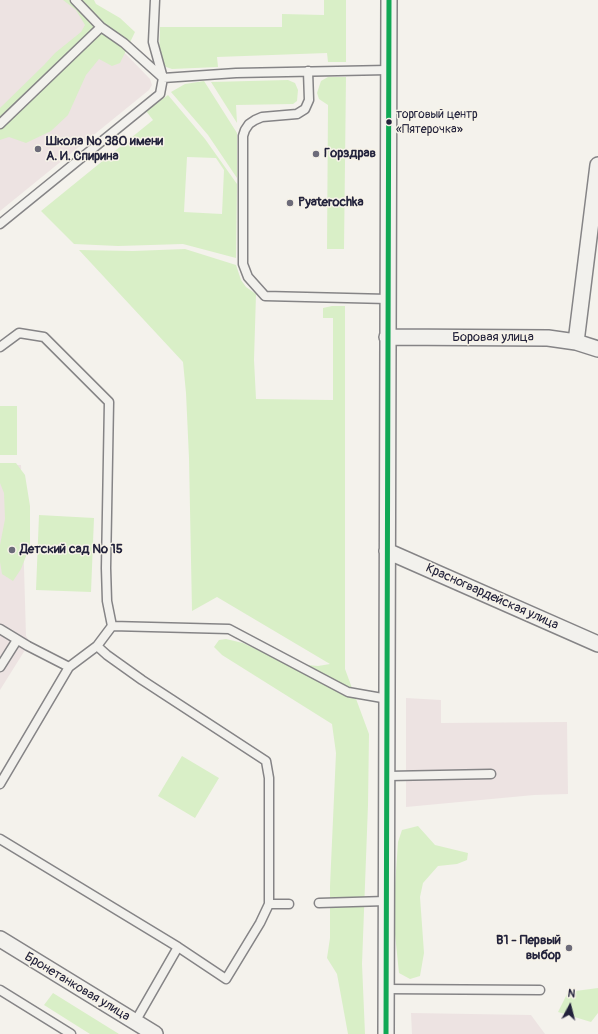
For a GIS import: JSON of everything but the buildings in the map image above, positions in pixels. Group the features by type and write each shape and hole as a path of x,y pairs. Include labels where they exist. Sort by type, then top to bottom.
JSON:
{"street":[{"path":"386,1034 388,776 387,337 389,0"},
{"path":"576,342 598,165"},
{"name":"Боровая улица","path":"387,337 548,338 576,342 598,348"},
{"name":"Красногвардейская улица","path":"387,551 598,644"},
{"name":"Бронетанковая улица","path":"0,939 145,1030"}],"lane":[{"path":"75,0 101,27 124,43 163,78 209,74 388,70"},
{"path":"0,224 160,94 163,78 153,42 155,0"},
{"path":"0,124 101,27"},
{"path":"308,71 309,100 305,109 297,114 262,117 249,124 245,130 243,136 243,264 248,277 265,296 388,299"},
{"path":"0,347 19,333 44,337 109,402 106,568 107,601 112,626 97,646 69,667 0,784"},
{"path":"112,626 229,629 348,692 388,699"},
{"path":"0,629 17,640 69,667"},
{"path":"0,667 17,640"},
{"path":"0,839 178,947 226,979 260,923 269,904 269,778 266,761 142,680 97,646"},
{"path":"388,776 491,774"},
{"path":"320,903 386,901"},
{"path":"269,904 289,904"},
{"path":"145,1030 178,947"},
{"path":"386,989 540,990"},
{"path":"0,990 71,1034"}],"shaded area":[{"name":"Школа № 380 имени А. И. Спирина","path":"0,0 91,0 128,38 120,48 150,79 152,85 149,90 0,211"},
{"name":"Детский сад № 15","path":"0,465 21,465 26,636 30,642 0,690"},
{"path":"406,698 441,700 441,723 567,722 568,794 534,795 406,807"},
{"path":"411,1013 531,1015 545,1034 412,1034"}],"green space":[{"path":"63,0 94,0 96,4 120,18 135,32 120,63 112,66 99,59 86,75 68,115 51,131 26,143 9,137 0,140 0,108 55,53 81,32 85,25 76,10"},
{"path":"324,0 346,0 346,62 328,62 327,53 217,57 218,67 172,69 166,67 159,59 160,27 282,27 282,14 324,15"},
{"path":"328,77 346,77 344,249 327,249 328,105 319,99 317,93 321,81"},
{"path":"288,80 295,83 298,90 297,101 293,104 236,105 237,123 211,82"},
{"path":"204,81 237,133 237,178 208,135 171,92 185,84"},
{"path":"168,95 205,139 237,184 236,258 183,244 118,246 74,244 41,211 153,120 146,111","holes":["187,157 216,158 224,170 222,214 184,212"]},
{"path":"185,249 236,265 241,280 246,287 256,294 254,360 256,399 333,400 333,318 323,318 323,308 345,306 345,669 369,734 362,964 365,1034 348,1034 337,974 327,958 330,938 330,886 336,753 332,724 222,655 214,647 219,640 226,639 243,643 286,663 318,666 330,664 217,597 192,611 189,458 183,362 79,250 133,251"},
{"path":"0,406 17,406 17,455 0,455"},
{"path":"0,463 16,463 25,475 30,506 30,546 21,569 13,581 2,574 0,562 0,545 5,519 4,493 0,483"},
{"path":"39,515 94,518 91,592 36,590"},
{"path":"182,756 219,778 195,818 158,796"},
{"path":"418,826 435,845 468,853 467,860 457,864 438,866 423,883 420,897 424,953 420,976 410,979 399,973 393,915 398,842 402,830"},
{"path":"598,988 598,1013 591,1022 558,1012 568,992"},
{"path":"53,993 119,1034 90,1034 44,1005"}],"transit line":[{"path":"386,1034 389,0"}],"place":[{"name":"торговый центр «Пятерочка»","path":"389,122"},
{"name":"Школа № 380 имени А. И. Спирина","path":"38,149"},
{"name":"Горздрав","path":"316,154"},
{"name":"Pyaterochka","path":"290,203"},
{"name":"Детский сад № 15","path":"12,550"},
{"name":"В1 - Первый выбор","path":"569,948"}]}
